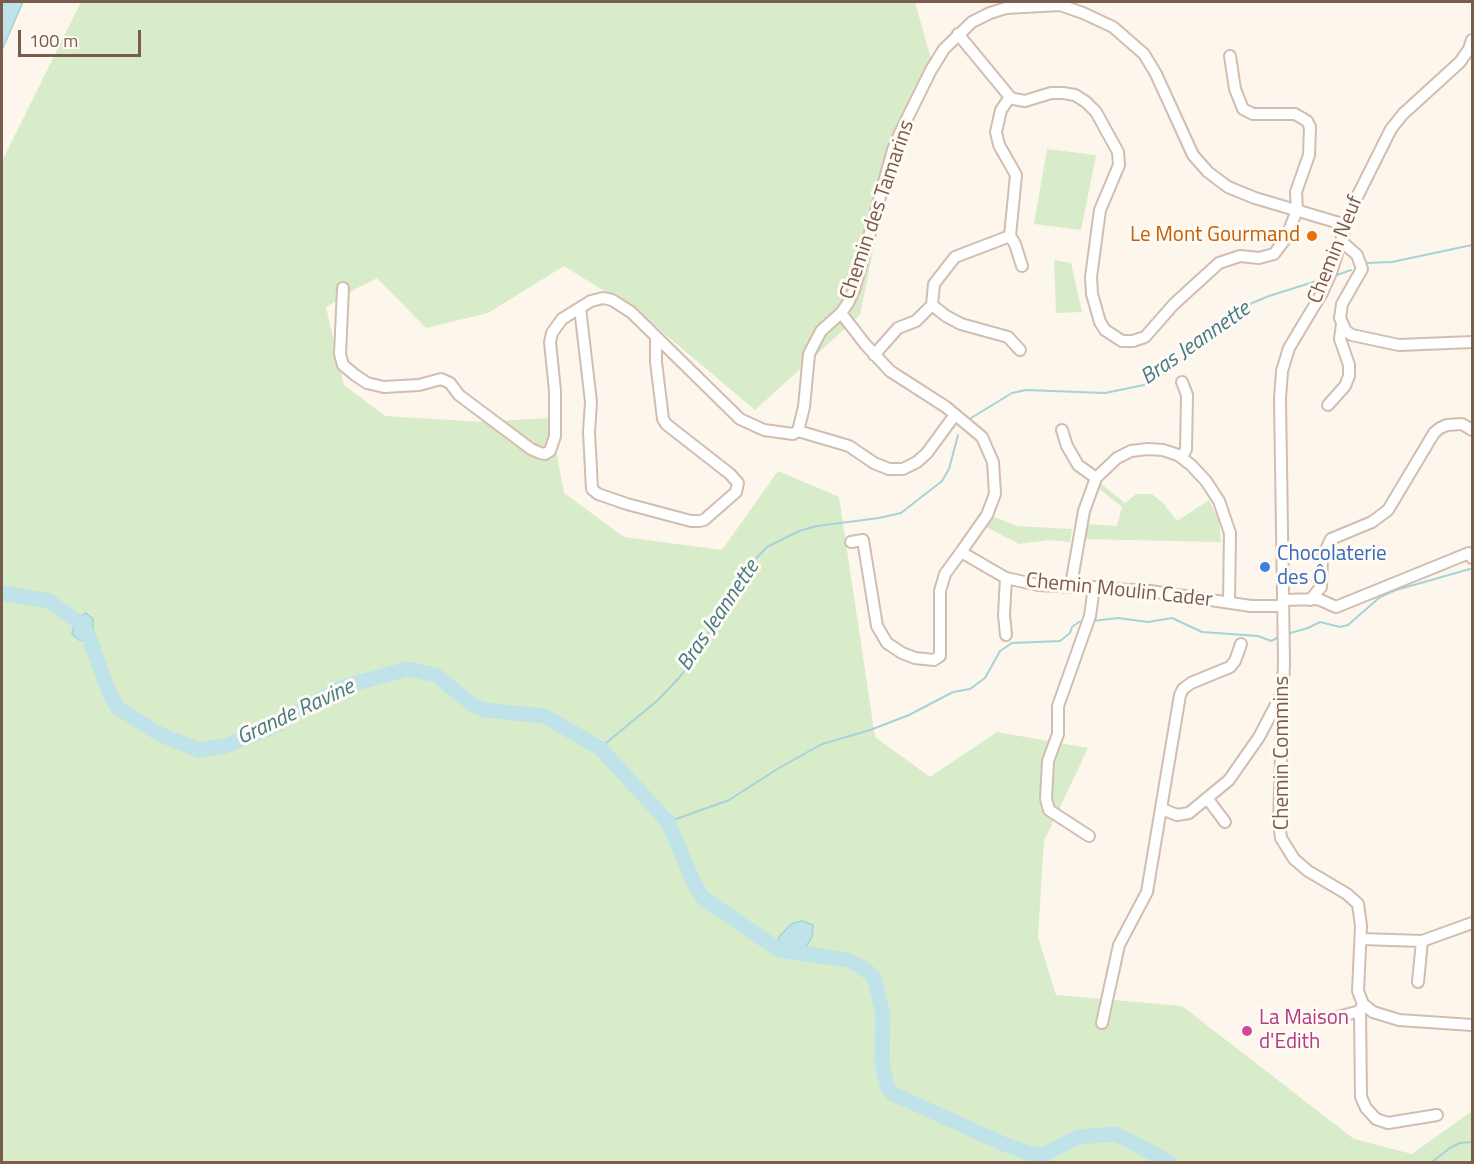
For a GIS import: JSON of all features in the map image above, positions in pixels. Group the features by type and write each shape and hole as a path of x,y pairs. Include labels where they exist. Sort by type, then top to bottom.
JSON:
{"street":[{"name":"Chemin des Tamarins","path":"798,431 804,407 808,354 820,331 849,303 900,133 944,49 972,22 990,13 1006,8 1060,5 1113,27 1144,54 1156,74 1193,155 1208,171 1228,187 1255,198 1346,225"},
{"path":"958,34 1010,97 1022,101 1051,93 1075,95 1096,112 1118,152 1119,165 1100,210 1091,277 1092,294 1100,322 1105,330 1122,341 1133,341 1145,337 1174,304 1219,263 1240,256 1259,258 1274,254 1286,238 1297,210 1296,192 1309,155 1309,124 1305,118 1295,114 1253,114 1243,109 1235,89 1230,56"},
{"name":"Chemin Neuf","path":"1284,643 1282,371 1289,348 1322,293 1331,273 1346,225 1391,129 1403,114 1460,62 1473,40"},
{"path":"1010,97 1001,110 996,132 999,145 1016,175 1010,236 1022,266"},
{"path":"874,355 898,328 916,321 932,305 934,284 955,256 1010,236"},
{"path":"1341,241 1357,255 1362,269 1342,304 1340,318 1346,331 1352,335 1399,345 1473,342"},
{"path":"342,288 340,354 343,365 355,375 367,383 384,387 419,386 441,379 450,383 459,395 531,449 545,454 550,451 555,436 555,391 550,337 557,324 596,299 612,300 625,307 740,419 764,430 793,434 798,431 849,446 874,463 889,469 903,469 917,462 927,453 954,416 982,437 993,462 995,494 987,515 945,574 940,591 940,656 934,660 915,658 887,643 877,626 863,540 851,542"},
{"path":"932,305 945,316 961,324 1008,337 1020,350"},
{"path":"580,308 591,402 589,432 592,489 598,495 627,504 691,521 704,520 736,492 738,483 730,474 666,424 663,418 656,362 656,337"},
{"name":"Chemin des Tamarins","path":"841,313 874,355 890,371 946,407 954,416"},
{"path":"1328,405 1345,386 1349,376 1349,365 1340,339 1342,324"},
{"path":"1182,382 1187,396 1186,449 1182,458"},
{"path":"1310,600 1321,587 1322,558 1331,539 1372,522 1388,510 1434,433 1440,428 1462,424 1473,430"},
{"path":"1062,430 1067,446 1078,465 1096,478"},
{"path":"1071,585 1081,525 1096,478 1117,458 1131,451 1163,450 1182,458 1206,481 1219,501 1230,533 1229,603"},
{"name":"Chemin Moulin Cader","path":"961,552 1006,578 1038,585 1150,591 1251,606 1318,599 1336,608 1470,553 1473,558"},
{"path":"1006,578 1004,615 1006,635"},
{"path":"1089,836 1049,810 1046,799 1048,761 1058,734 1058,706 1090,616 1094,587"},
{"name":"Chemin Commins","path":"1284,643 1279,823 1281,838 1294,859 1308,871 1347,894 1358,904 1361,926 1358,991 1362,1007 1361,1097 1369,1112 1376,1119 1388,1123 1437,1115"},
{"path":"1102,1023 1119,945 1147,892 1183,689 1197,680 1230,667 1235,661 1240,644"},
{"path":"1162,809 1183,815 1207,798 1235,772 1259,737 1282,692"},
{"path":"1207,798 1225,822"},
{"path":"1360,939 1422,942 1473,923"},
{"path":"1418,982 1422,942"},
{"path":"1310,1019 1334,1018 1362,1007 1399,1020 1473,1025"}],"green space":[{"path":"81,2 915,2 933,66 883,202 860,315 755,410 641,314 564,266 488,313 426,328 377,278 359,287 326,307 344,385 385,416 481,422 550,418 564,493 624,537 722,550 778,471 839,497 875,737 930,777 997,732 1088,748 1044,841 1038,937 1056,995 1182,1006 1354,1139 1412,1154 1472,1111 1472,1162 2,1162 2,161"},
{"path":"1047,149 1096,155 1081,230 1034,224"},
{"path":"1054,260 1071,263 1082,312 1056,313"},
{"path":"1099,482 1125,503 1136,494 1152,494 1163,503 1177,521 1209,500 1219,521 1221,542 1082,539 1085,524 1117,526 1122,507 1097,487"},
{"path":"992,516 1016,526 1072,529 1070,542 1049,540 1019,544 986,527"}],"water":[{"path":"2,2 23,2 2,50"},
{"path":"86,613 93,619 93,630 88,640 79,640 72,634 75,621"},
{"path":"802,921 813,925 812,937 805,948 787,955 775,953 775,945 780,936 791,924"}],"waterway":[{"name":"Bras Jeannette","path":"1366,263 1392,262 1472,245"},
{"name":"Bras Jeannette","path":"1334,276 1351,270"},
{"name":"Bras Jeannette","path":"971,418 1012,393 1026,390 1105,393 1144,385 1161,375 1252,303 1323,279"},
{"name":"Bras Jeannette","path":"600,748 658,700 679,678 694,658 744,571 767,547 799,531 817,526 901,513 942,481 949,469 958,435"},
{"path":"1287,634 1320,622 1340,627 1348,625 1380,597 1396,590 1470,569"},
{"name":"Grande Ravine","path":"2,593 49,601 80,623 89,637 110,695 118,708 161,735 199,750 225,746 270,728 342,687 408,669 436,675 474,706 485,710 544,716 600,748 668,822 694,883 703,898 779,950 848,960 874,977 883,1014 882,1062 887,1086 893,1094 1006,1145 1032,1154 1045,1154 1078,1137 1114,1134 1169,1162"},
{"path":"1093,621 1118,618 1148,622 1172,618 1202,632 1258,636 1271,641 1279,637"},
{"path":"668,822 729,800 822,744 870,730 909,715 953,692 970,689 985,678 1000,651 1012,643 1060,641 1070,633 1072,627 1079,622 1084,622"},
{"path":"1432,1162 1450,1148 1460,1143 1472,1142"}],"place":[{"name":"Le Mont Gourmand","path":"1312,236"},
{"name":"Chocolaterie des Ô","path":"1265,567"},
{"name":"La Maison d'Edith","path":"1247,1031"}]}
